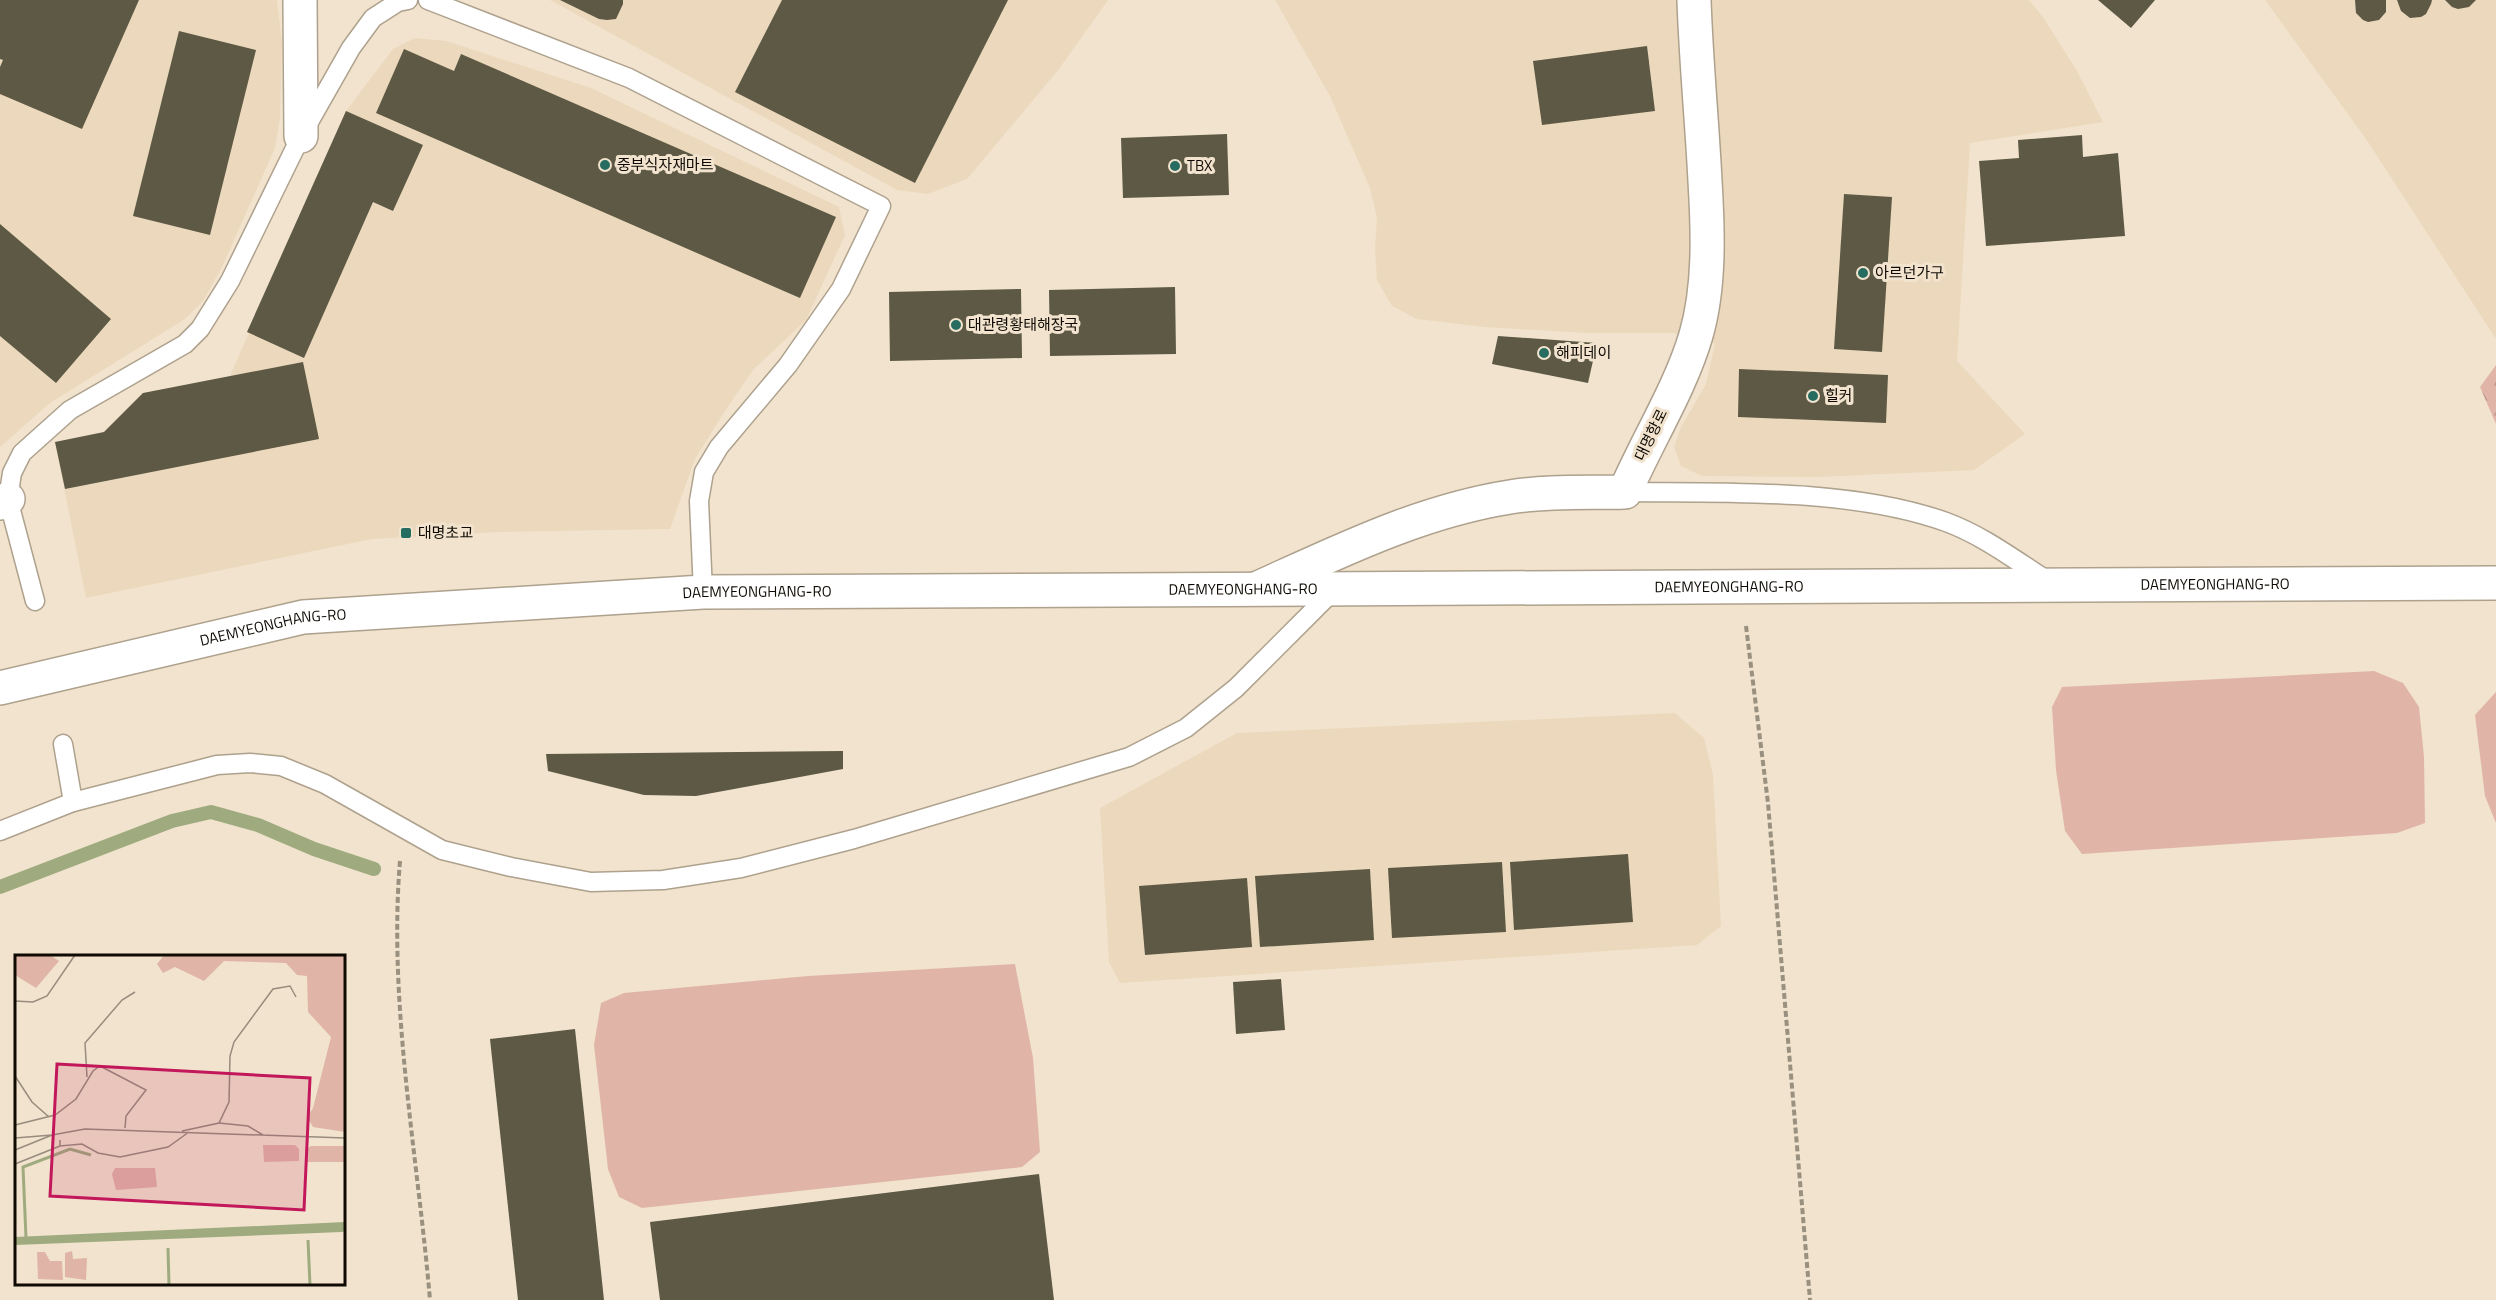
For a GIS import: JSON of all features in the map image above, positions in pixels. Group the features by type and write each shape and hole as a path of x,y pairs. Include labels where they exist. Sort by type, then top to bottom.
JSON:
{"main road":[{"path":"300,0 302,136"},
{"name":"대명항로","path":"1624,492 1685,369 1697,333 1705,282 1707,210 1694,0"},
{"path":"1258,588 1352,545 1421,518 1513,496 1624,492"},
{"name":"DAEMYEONGHANG-RO","path":"0,688 303,617 703,592 2496,583"}],"lane":[{"path":"35,601 4,501 12,473 22,453 46,429 70,410 185,344 200,329 230,281 302,136 351,48 373,18 398,2 408,0"},
{"path":"428,0 629,78 881,206 841,289 788,365 718,447 704,472 699,501 703,592"},
{"path":"1624,492 1700,492 1806,497 1870,503 1906,510 1947,522 1989,543 2054,586"},
{"path":"0,831 74,802 217,765 250,763 281,766 325,784 442,850 511,867 591,882 663,880 741,868 855,839 1129,757 1186,728 1236,688 1337,588"},
{"path":"63,744 74,802"}],"path":[{"path":"1742,587 1768,803 1810,1300"},
{"path":"403,829 397,903 401,1019 430,1300"}],"shaded area":[{"path":"0,0 277,0 282,44 280,118 275,148 222,267 203,301 185,319 50,403 0,447"},
{"path":"550,0 1108,0 1059,69 967,179 928,194 897,190"},
{"path":"1275,0 2029,0 2043,17 2077,71 2103,122 1970,143 1957,361 2025,434 1974,470 1817,477 1702,476 1681,466 1674,447 1681,427 1706,384 1715,343 1674,333 1587,333 1484,327 1417,319 1392,306 1377,280 1375,249 1377,218 1370,188 1330,96"},
{"path":"2265,0 2496,0 2496,339 2366,139"},
{"path":"415,38 446,41 591,88 839,207 845,235 806,320 753,370 723,414 695,459 670,529 497,532 372,539 86,598 55,442 104,432 143,393 230,376 346,111 393,49"},
{"path":"1675,713 1704,738 1713,775 1721,926 1697,945 1120,983 1109,962 1100,808 1237,733"}],"green space":[{"path":"2496,365 2496,424 2480,387"},
{"path":"2374,671 2403,683 2419,707 2424,757 2425,823 2397,833 2082,854 2065,831 2056,770 2052,707 2062,687"},
{"path":"2496,692 2496,823 2485,796 2475,715"},
{"path":"1015,964 1033,1058 1040,1152 1022,1167 642,1208 619,1197 608,1169 594,1045 601,1003 624,993 808,976"}],"building":[{"path":"0,0 139,0 82,129 0,94 0,67 3,60 0,59"},
{"path":"560,0 623,0 623,4 616,19 607,20 599,19"},
{"path":"782,0 1008,0 915,183 735,92"},
{"path":"2098,0 2155,0 2131,28"},
{"path":"2355,0 2386,0 2386,12 2379,20 2368,22 2356,13"},
{"path":"2397,0 2432,0 2426,14 2410,18 2401,11"},
{"path":"2445,0 2476,0 2469,7 2458,9"},
{"path":"179,31 256,50 210,235 133,216"},
{"path":"1647,46 1655,111 1542,125 1533,61"},
{"name":"중부식자재마트","path":"404,49 454,71 461,54 836,217 800,298 376,113"},
{"path":"346,111 423,145 393,211 373,202 304,358 247,332"},
{"name":"TBX","path":"1227,134 1229,195 1123,198 1121,138"},
{"path":"2082,135 2083,157 2118,153 2125,236 1986,246 1979,161 2019,158 2018,140"},
{"name":"아르던가구","path":"1844,194 1892,197 1882,352 1834,349"},
{"path":"0,224 111,319 56,383 0,336"},
{"path":"1175,287 1176,354 1050,356 1049,290"},
{"name":"대관령황태해장국","path":"1021,289 1022,358 890,361 889,292"},
{"name":"해피데이","path":"1498,336 1597,343 1588,383 1492,364"},
{"path":"303,362 319,439 65,489 55,442 104,432 143,393"},
{"name":"힐커","path":"1739,369 1888,375 1886,423 1738,417"},
{"path":"843,751 843,769 696,796 644,795 548,771 546,754"},
{"path":"1628,854 1633,922 1514,930 1510,862"},
{"path":"1502,862 1506,932 1392,938 1388,868"},
{"path":"1370,869 1374,940 1260,947 1255,876"},
{"path":"1247,878 1252,947 1145,955 1139,886"},
{"path":"1281,979 1285,1030 1236,1034 1233,982"},
{"path":"575,1029 604,1300 518,1300 490,1039"},
{"path":"1039,1174 1054,1300 660,1300 650,1222"}],"waterway":[{"path":"0,887 172,821 211,812 258,825 314,849 374,869"}],"place":[{"name":"중부식자재마트","path":"605,165"},
{"name":"TBX","path":"1175,166"},
{"name":"아르던가구","path":"1863,273"},
{"name":"대관령황태해장국","path":"956,325"},
{"name":"해피데이","path":"1544,353"},
{"name":"힐커","path":"1813,396"},
{"name":"대명초교","path":"406,533"}]}
